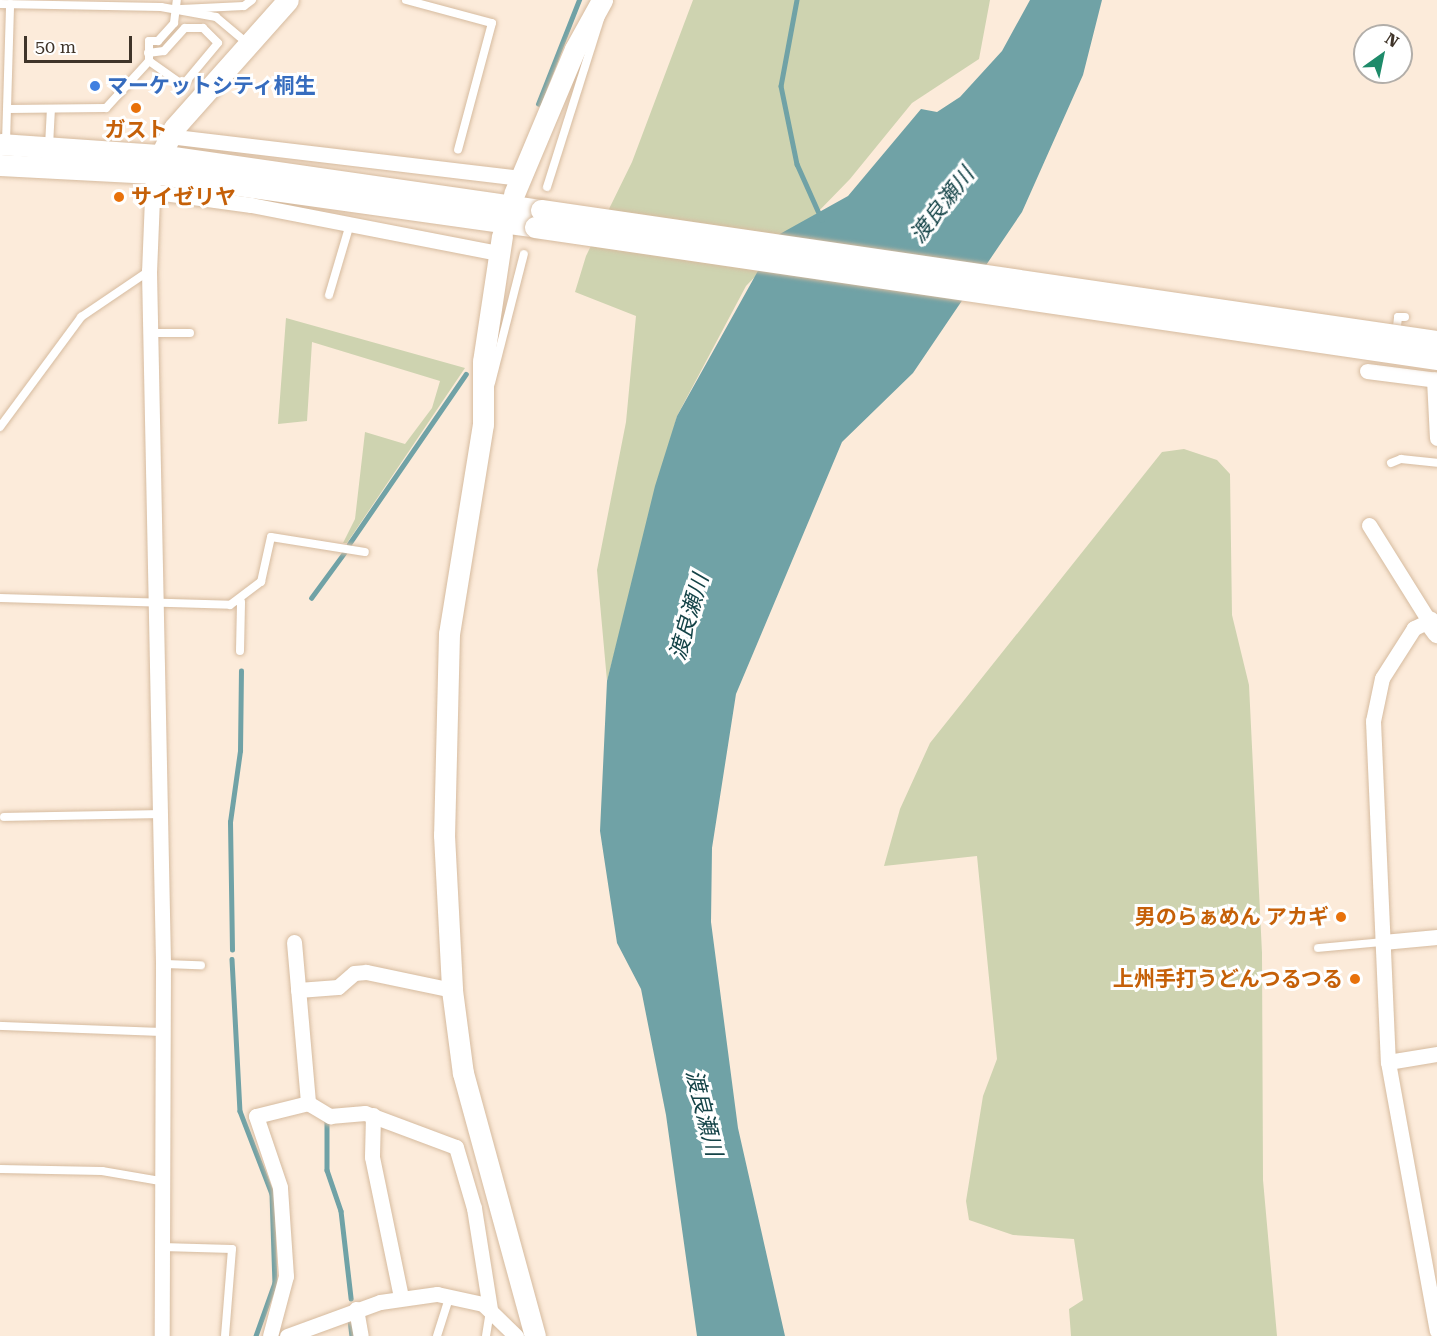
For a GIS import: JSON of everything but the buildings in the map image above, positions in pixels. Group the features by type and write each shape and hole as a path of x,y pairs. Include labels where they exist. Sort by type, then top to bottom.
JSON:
{"street":[{"path":"162,1336 160,1181 164,1032 149,271 157,164 248,44 288,0"},
{"path":"0,165 157,164 517,186 602,0"},
{"path":"3,144 49,146 157,164 538,218 1437,341"},
{"path":"157,164 350,224 500,244 483,393 483,424 459,545 447,658 444,835 452,990 482,1152 535,1336"},
{"path":"538,218 1436,373"},
{"path":"1367,371 1391,374 1436,373"},
{"path":"1436,373 1437,438"},
{"path":"1369,525 1433,627 1414,628 1387,668 1373,706 1388,1062 1437,1331"},
{"path":"1383,942 1437,937"},
{"path":"294,942 308,1103"},
{"path":"298,990 338,987 354,973 366,972 452,990"},
{"path":"1388,1062 1437,1054"},
{"path":"270,1336 286,1276 280,1187 256,1116 308,1103 330,1116 373,1115 407,1133 453,1144 459,1151 490,1309"},
{"path":"373,1115 372,1157 401,1297"},
{"path":"287,1336 356,1309 401,1297 450,1295 490,1309 516,1336"},
{"path":"356,1309 361,1336"}],"lane":[{"path":"148,57 149,41 158,41 174,23 177,0"},
{"path":"0,4 177,9 244,6 252,0"},
{"path":"406,0 492,23 459,150"},
{"path":"547,187 599,28 602,0"},
{"path":"3,144 8,109 10,4"},
{"path":"177,9 216,17 248,44"},
{"path":"8,109 103,110 148,57 164,51 185,28 203,28 218,43 183,85 148,57"},
{"path":"49,146 51,109"},
{"path":"329,295 350,224"},
{"path":"483,393 491,383 524,254"},
{"path":"0,427 81,317 149,271"},
{"path":"1391,374 1398,317 1405,317"},
{"path":"150,333 190,333"},
{"path":"1391,464 1401,459 1437,463"},
{"path":"240,651 241,602 261,582 271,537 365,552"},
{"path":"0,598 241,602"},
{"path":"4,817 159,814"},
{"path":"1318,948 1383,942"},
{"path":"163,964 201,965"},
{"path":"0,1026 164,1032"},
{"path":"0,1169 102,1171 160,1181"},
{"path":"162,1247 232,1249 225,1336"},
{"path":"436,1336 450,1295"},
{"path":"486,1336 490,1309"}],"green space":[{"path":"693,0 990,0 979,59 912,103 850,179 746,286 677,416 607,681 597,570 626,422 636,316 575,292 586,256 632,162"},
{"path":"286,318 465,368 347,543 343,543 355,519 365,432 405,444 432,408 440,381 312,342 307,421 278,424"},
{"path":"1184,449 1217,460 1230,474 1232,615 1249,685 1262,953 1263,1180 1277,1336 1071,1336 1069,1309 1083,1300 1074,1239 1013,1235 969,1220 966,1201 983,1096 997,1059 977,856 884,866 900,809 930,743 1162,452"}],"water":[{"name":"渡良瀬川","path":"1030,0 1102,0 1083,75 1022,212 913,373 842,442 736,694 712,848 711,922 738,1128 785,1336 697,1336 666,1115 641,989 617,943 600,831 607,681 655,486 677,416 778,235 848,196 921,109 937,112 960,97 1002,51"}],"waterway":[{"path":"538,104 579,0"},
{"path":"797,0 781,86 797,164 822,220"},
{"path":"349,544 466,374"},
{"path":"311,598 344,553"},
{"path":"232,950 230,822 240,751 241,671"},
{"path":"232,959 240,1111 272,1194 275,1283 256,1336"},
{"path":"327,1122 327,1170 341,1211 351,1298"},
{"path":"350,1320 352,1336"}],"place":[{"name":"マーケットシティ桐生","path":"95,86"},
{"name":"ガスト","path":"136,108"},
{"name":"サイゼリヤ","path":"119,197"},
{"name":"男のらぁめん アカギ","path":"1341,917"},
{"name":"上州手打うどんつるつる","path":"1355,979"}]}
